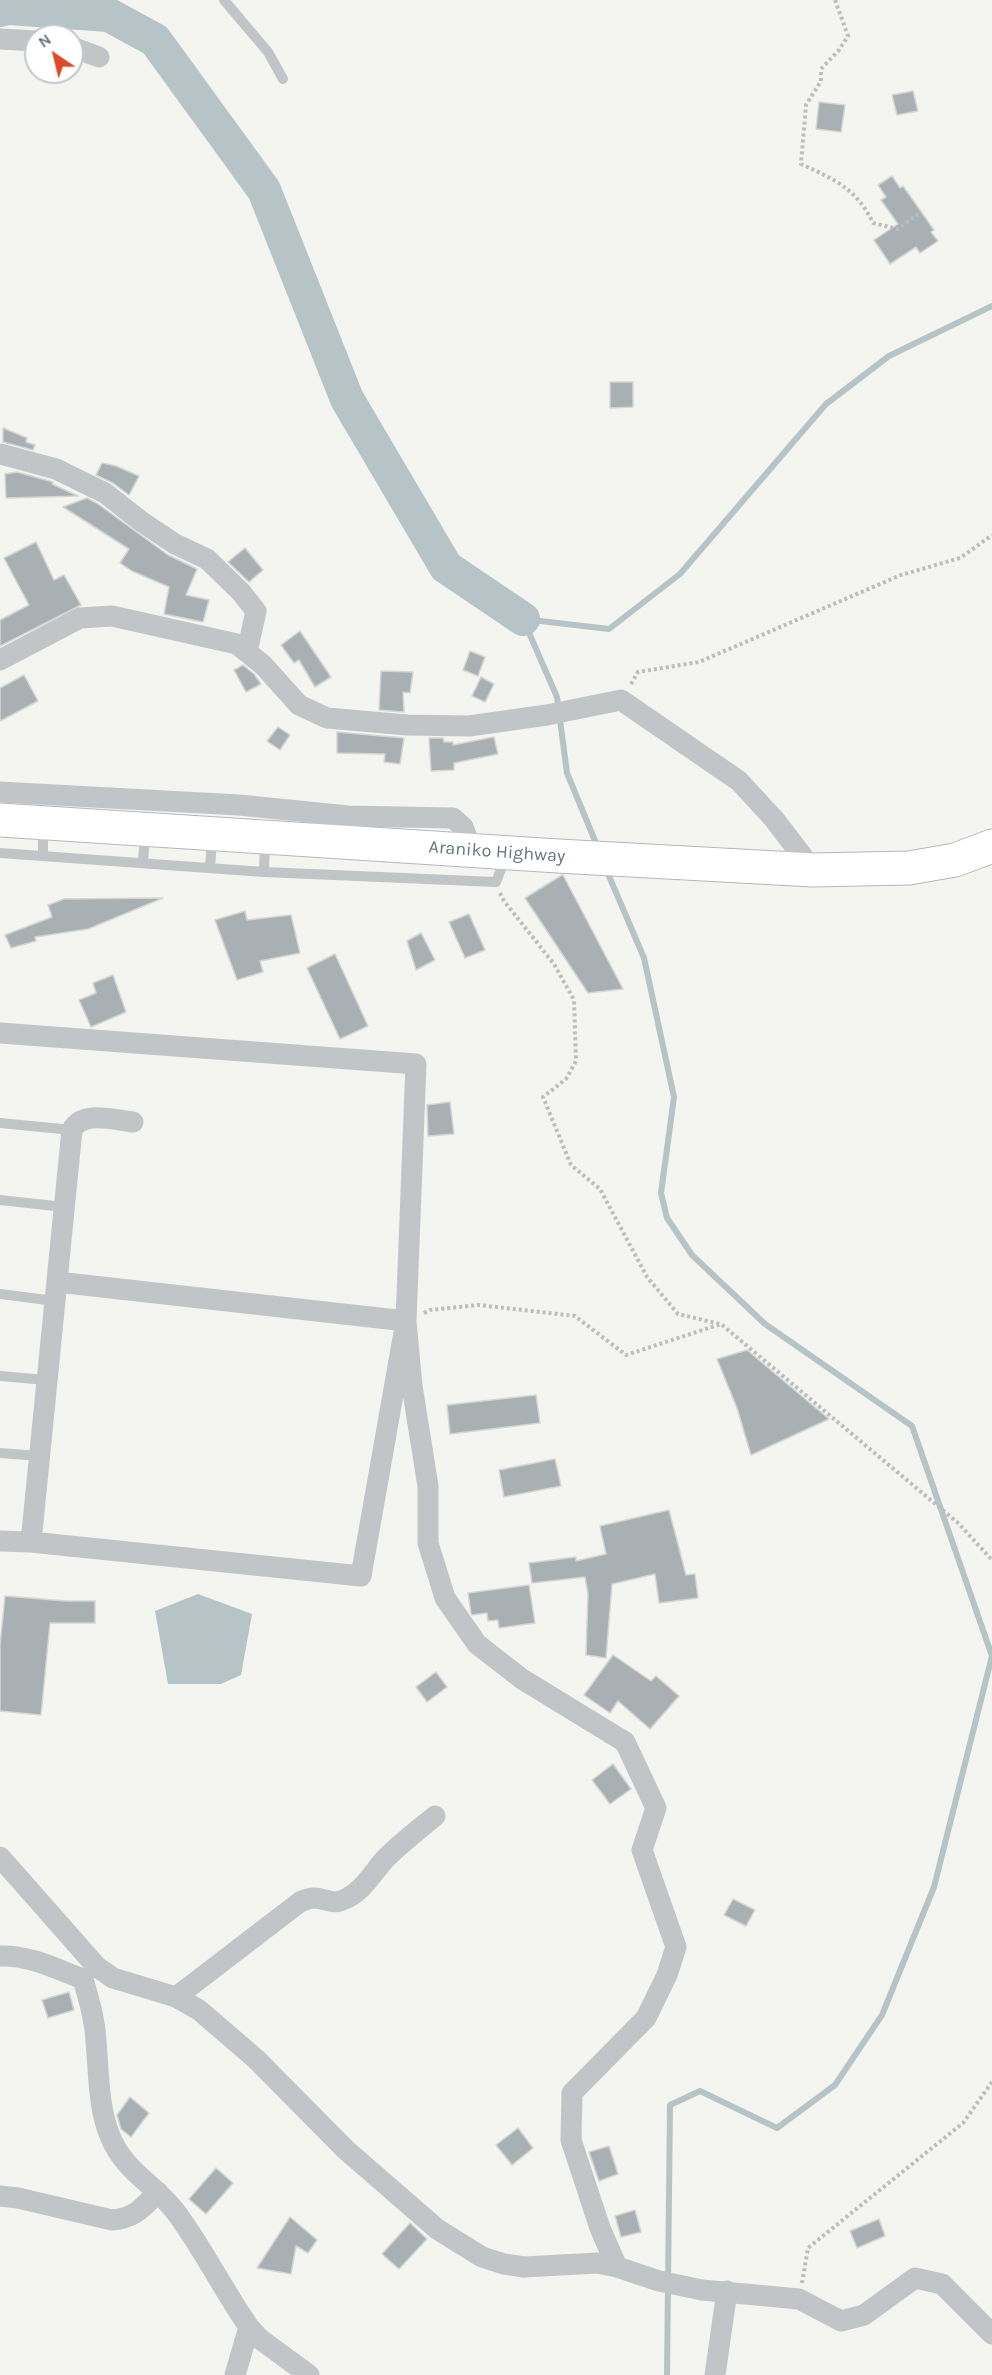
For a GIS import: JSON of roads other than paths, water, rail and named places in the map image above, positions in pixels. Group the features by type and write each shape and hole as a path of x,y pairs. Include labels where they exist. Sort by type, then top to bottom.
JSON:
{"highway":[{"name":"Araniko Highway","path":"0,820 44,823 74,810 145,829 266,836 432,863 472,850 501,867 558,856 813,870 909,868 954,860 992,846"}],"street":[{"path":"0,39 24,40"},
{"path":"84,51 99,57"},
{"path":"0,454 56,469 105,493 142,522 175,543 207,559 241,592 256,611 247,652"},
{"path":"0,660 80,618 112,616 237,644 264,665 299,705 327,718 407,725 469,726 571,711 621,700 739,781 774,819 813,870"},
{"path":"0,792 74,810 239,805 348,816 453,819 463,827 472,850"},
{"path":"0,1033 417,1064 406,1321 361,1576 31,1542 0,1541"},
{"path":"31,1542 72,1130 76,1122 84,1118 133,1122"},
{"path":"56,1291 406,1321"},
{"path":"406,1321 412,1386 428,1486 428,1543 445,1598 477,1644 522,1679 625,1742 656,1808 642,1850 676,1947 667,1975 646,2018 572,2093 571,2140 600,2228 617,2266"},
{"path":"176,1997 300,1902 320,1897 331,1902 341,1901 352,1896 387,1858 435,1816"},
{"path":"0,1857 90,1973 103,2112 109,2134 118,2153 129,2168 158,2192 193,2237 249,2327 260,2339 309,2375"},
{"path":"0,1956 13,1956 113,1978 133,1986 176,1997 199,2010 221,2027 345,2150 437,2229 482,2257 524,2267 544,2268 571,2263 617,2266 659,2281 702,2290 799,2299 841,2321 864,2315 915,2278 942,2284 992,2334"},
{"path":"0,2196 18,2198 112,2220 126,2218 137,2213 158,2192"},
{"path":"715,2375 727,2291"},
{"path":"235,2375 249,2327"}],"lane":[{"path":"224,0 268,52 283,79"},
{"path":"43,855 44,823"},
{"path":"143,862 145,829"},
{"path":"210,868 212,833"},
{"path":"264,872 266,836"},
{"path":"0,854 43,855 264,872 432,863 501,867"},
{"path":"0,1123 72,1130"},
{"path":"0,1200 64,1207"},
{"path":"0,1294 56,1291"},
{"path":"0,1376 47,1380"},
{"path":"0,1452 39,1456"}],"waterway":[{"path":"0,10 9,8 109,15 155,40 264,190 347,399 446,567 523,619"},
{"path":"523,619 609,629 680,574 826,404 889,356 992,306"},
{"path":"523,619 557,697 567,773 598,848"},
{"path":"606,869 644,958 674,1097 661,1193 667,1218 692,1255 765,1324 912,1426 992,1656 934,1887 882,2015 835,2085 777,2128 700,2091 670,2105 667,2375"}]}
